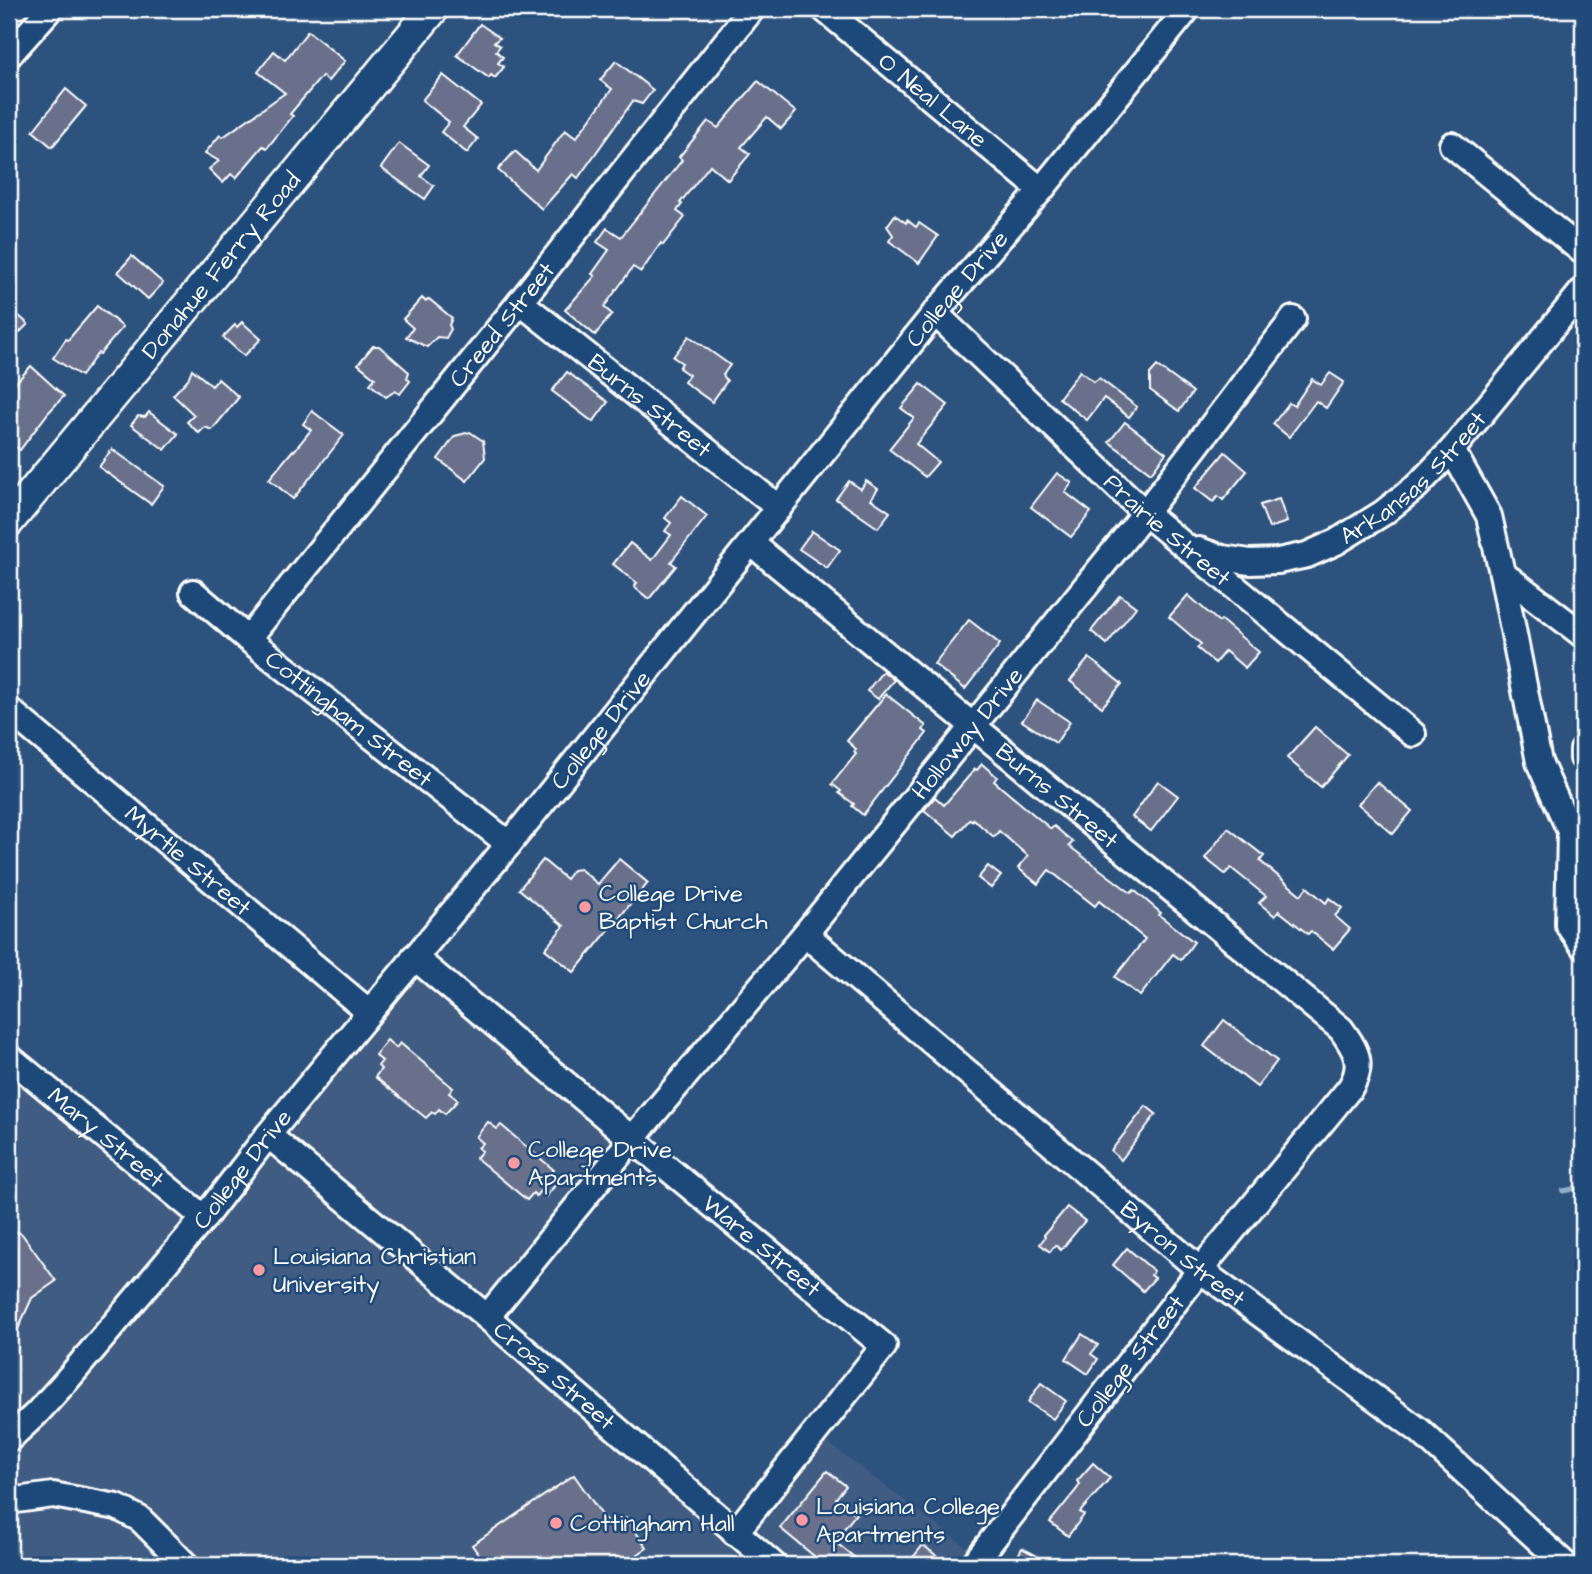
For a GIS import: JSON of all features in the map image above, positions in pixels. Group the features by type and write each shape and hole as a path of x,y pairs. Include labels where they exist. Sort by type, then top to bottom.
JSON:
{"main road":[{"name":"Donahue Ferry Road","path":"9,521 433,9"}],"street":[{"path":"9,55 50,9"},
{"name":"Creed Street","path":"248,639 752,9"},
{"name":"O Neal Lane","path":"824,9 1041,190"},
{"name":"College Drive","path":"9,1439 66,1381 204,1218 268,1135 509,844 935,313 1041,190 1185,12"},
{"path":"1452,145 1583,253"},
{"name":"Arkansas Street","path":"1188,547 1222,558 1250,562 1278,561 1307,555 1336,542 1383,513 1417,486 1452,450 1583,290"},
{"name":"Burns Street","path":"520,302 779,508"},
{"name":"Prairie Street","path":"935,313 1145,513 1413,734"},
{"name":"Holloway Drive","path":"487,1317 632,1139 805,934 1145,513 1293,319"},
{"path":"1452,450 1489,516 1539,762 1570,831 1576,916 1583,946"},
{"name":"Burns Street","path":"751,543 1341,1029 1357,1056"},
{"path":"1502,573 1583,635"},
{"name":"Cottingham Street","path":"193,592 248,639 509,844"},
{"name":"Myrtle Street","path":"9,710 369,1012"},
{"path":"1583,750 1583,758"},
{"name":"Byron Street","path":"805,934 1200,1270 1420,1431 1566,1565"},
{"name":"Ware Street","path":"414,957 884,1346 735,1533"},
{"name":"College Street","path":"973,1565 1200,1270 1350,1088 1358,1068 1357,1056"},
{"name":"Mary Street","path":"9,1057 204,1218"},
{"name":"Cross Street","path":"268,1135 487,1317 774,1565"},
{"path":"9,1501 53,1495 117,1507 141,1519 186,1565"}],"shaded area":[{"name":"Louisiana Christian University","path":"411,975 418,975 614,1137 614,1145 475,1313 740,1539 823,1439 970,1550 957,1565 9,1565 9,1055 204,1227"}],"building":[{"path":"480,24 500,38 494,42 500,46 496,51 503,57 498,63 504,67 495,78 491,75 489,78 457,55"},
{"path":"308,31 345,61 328,81 322,76 290,114 293,116 267,148 263,146 236,178 231,174 223,183 209,169 219,161 205,153 220,135 223,137 285,93 258,72 274,51 285,60"},
{"path":"616,61 653,90 642,104 633,101 578,178 573,174 542,209 498,170 515,151 536,170 565,130 576,138 612,89 600,80"},
{"path":"443,75 481,105 463,127 478,139 467,153 441,132 449,122 422,100"},
{"path":"758,81 796,112 781,129 767,117 741,147 750,154 728,180 710,165 680,203 682,204 677,211 685,217 663,245 661,243 641,272 633,267 604,307 612,314 595,335 565,310 595,276 592,274 609,250 597,242 607,228 621,237 682,160 679,157 708,121 718,128"},
{"path":"66,89 86,106 52,147 33,131"},
{"path":"399,143 429,165 421,176 434,186 425,199 381,168"},
{"path":"895,215 916,227 919,223 938,236 919,263 889,241 893,235 887,226"},
{"path":"132,256 163,283 148,299 118,272"},
{"path":"422,298 425,301 429,299 452,318 449,325 451,329 446,338 437,337 427,347 406,337 413,328 403,319"},
{"path":"97,306 123,327 81,376 53,358 66,339 68,340"},
{"path":"9,307 28,324 18,334 9,327"},
{"path":"242,322 261,339 244,356 223,337"},
{"path":"689,336 730,365 723,375 727,381 712,402 684,382 689,375 679,368 682,363 673,357"},
{"path":"373,346 379,346 409,372 407,378 410,381 400,394 395,391 386,397 370,384 375,378 358,364"},
{"path":"31,366 64,396 20,450 9,442 9,390"},
{"path":"1157,366 1193,392 1179,411 1150,390 1150,374"},
{"path":"192,369 212,386 218,379 239,397 212,430 205,427 199,433 187,422 194,415 173,395 188,379"},
{"path":"1080,371 1094,382 1099,378 1137,407 1129,417 1104,398 1087,420 1059,398"},
{"path":"567,372 608,402 593,422 552,391"},
{"path":"1330,373 1344,382 1326,408 1316,401 1289,437 1273,424 1289,403 1294,406 1312,379 1321,385"},
{"path":"921,384 948,405 916,444 938,462 925,477 889,449 914,418 901,408"},
{"path":"312,411 344,435 293,499 269,479 311,430 303,424"},
{"path":"149,412 178,434 165,450 131,425 138,416 145,417"},
{"path":"1125,422 1166,453 1151,473 1109,442"},
{"path":"470,432 483,441 485,458 467,481 438,459 455,436"},
{"path":"112,449 164,486 151,504 99,467"},
{"path":"1225,452 1247,471 1223,500 1218,496 1213,502 1195,488"},
{"path":"1057,473 1072,483 1065,492 1091,512 1071,537 1031,507"},
{"path":"849,481 861,489 866,481 878,489 871,499 890,512 878,528 836,499"},
{"path":"682,496 707,516 671,562 676,566 649,599 634,587 637,583 613,564 630,543 652,560 671,535 665,531 671,523 665,518"},
{"path":"1279,499 1287,522 1269,528 1260,505"},
{"path":"812,531 840,550 827,568 799,549"},
{"path":"1120,595 1136,607 1107,644 1091,631"},
{"path":"1188,595 1259,652 1245,668 1225,651 1215,663 1197,648 1201,644 1169,617"},
{"path":"969,620 1000,644 965,689 934,664"},
{"path":"1089,658 1122,684 1102,707 1070,681"},
{"path":"883,671 894,680 878,699 867,691"},
{"path":"886,694 926,726 923,730 927,733 863,815 832,784 856,754 856,749 847,741"},
{"path":"1037,700 1070,722 1056,743 1022,721"},
{"path":"1315,727 1348,755 1321,787 1287,758"},
{"path":"982,764 997,777 994,781 1002,788 1051,829 1054,826 1073,842 1069,846 1131,893 1134,890 1161,913 1159,915 1194,942 1181,960 1173,954 1140,996 1115,977 1145,939 1099,901 1095,906 1049,870 1038,884 1018,868 1028,856 999,831 994,837 970,819 955,836 924,810 935,797 944,805"},
{"path":"1158,781 1178,796 1151,831 1132,817"},
{"path":"1377,782 1412,811 1393,834 1358,804"},
{"path":"1228,828 1264,856 1260,861 1301,895 1307,887 1326,903 1329,898 1342,908 1335,916 1350,929 1333,949 1311,931 1308,934 1279,911 1275,916 1259,903 1266,896 1231,868 1225,874 1205,858"},
{"name":"College Drive Baptist Church","path":"619,859 648,883 574,972 545,949 564,926 519,889 543,860 566,879 573,870 580,869 598,884"},
{"path":"988,866 1001,876 991,888 978,878"},
{"path":"1224,1020 1277,1061 1257,1087 1204,1046"},
{"path":"387,1040 396,1048 400,1043 453,1088 449,1093 458,1100 445,1114 439,1109 426,1118 375,1077 381,1069 378,1066 382,1061 375,1055"},
{"path":"1146,1106 1156,1114 1121,1160 1111,1151"},
{"name":"College Drive Apartments","path":"488,1122 497,1129 501,1125 554,1170 550,1174 559,1181 546,1196 540,1191 536,1196 533,1193 527,1200 476,1158 482,1151 478,1148 483,1143 476,1137"},
{"path":"1067,1207 1085,1221 1061,1250 1055,1245 1050,1252 1040,1244"},
{"path":"9,1228 22,1234 56,1281 32,1298 9,1349"},
{"path":"1127,1248 1154,1271 1151,1275 1155,1278 1143,1291 1113,1265"},
{"path":"1082,1334 1098,1345 1091,1354 1098,1359 1088,1374 1066,1359"},
{"path":"1041,1383 1066,1401 1053,1419 1028,1402"},
{"path":"1093,1463 1110,1478 1080,1512 1084,1515 1068,1536 1050,1522 1077,1489 1080,1484 1077,1481"},
{"name":"Louisiana College Apartments","path":"827,1471 846,1486 836,1498 856,1514 834,1541 864,1565 825,1565 780,1528"},
{"name":"Cottingham Hall","path":"574,1475 611,1528 626,1518 647,1548 634,1557 640,1565 486,1565 472,1545"},
{"name":"Louisiana College Apartments","path":"923,1545 948,1565 907,1565"},
{"path":"1022,1548 1054,1565 1013,1565"}],"waterway":[{"path":"1563,1191 1583,1187"}],"place":[{"name":"College Drive Baptist Church","path":"585,907"},
{"name":"College Drive Apartments","path":"514,1163"},
{"name":"Louisiana Christian University","path":"259,1270"},
{"name":"Louisiana College Apartments","path":"802,1520"},
{"name":"Cottingham Hall","path":"556,1523"}]}
